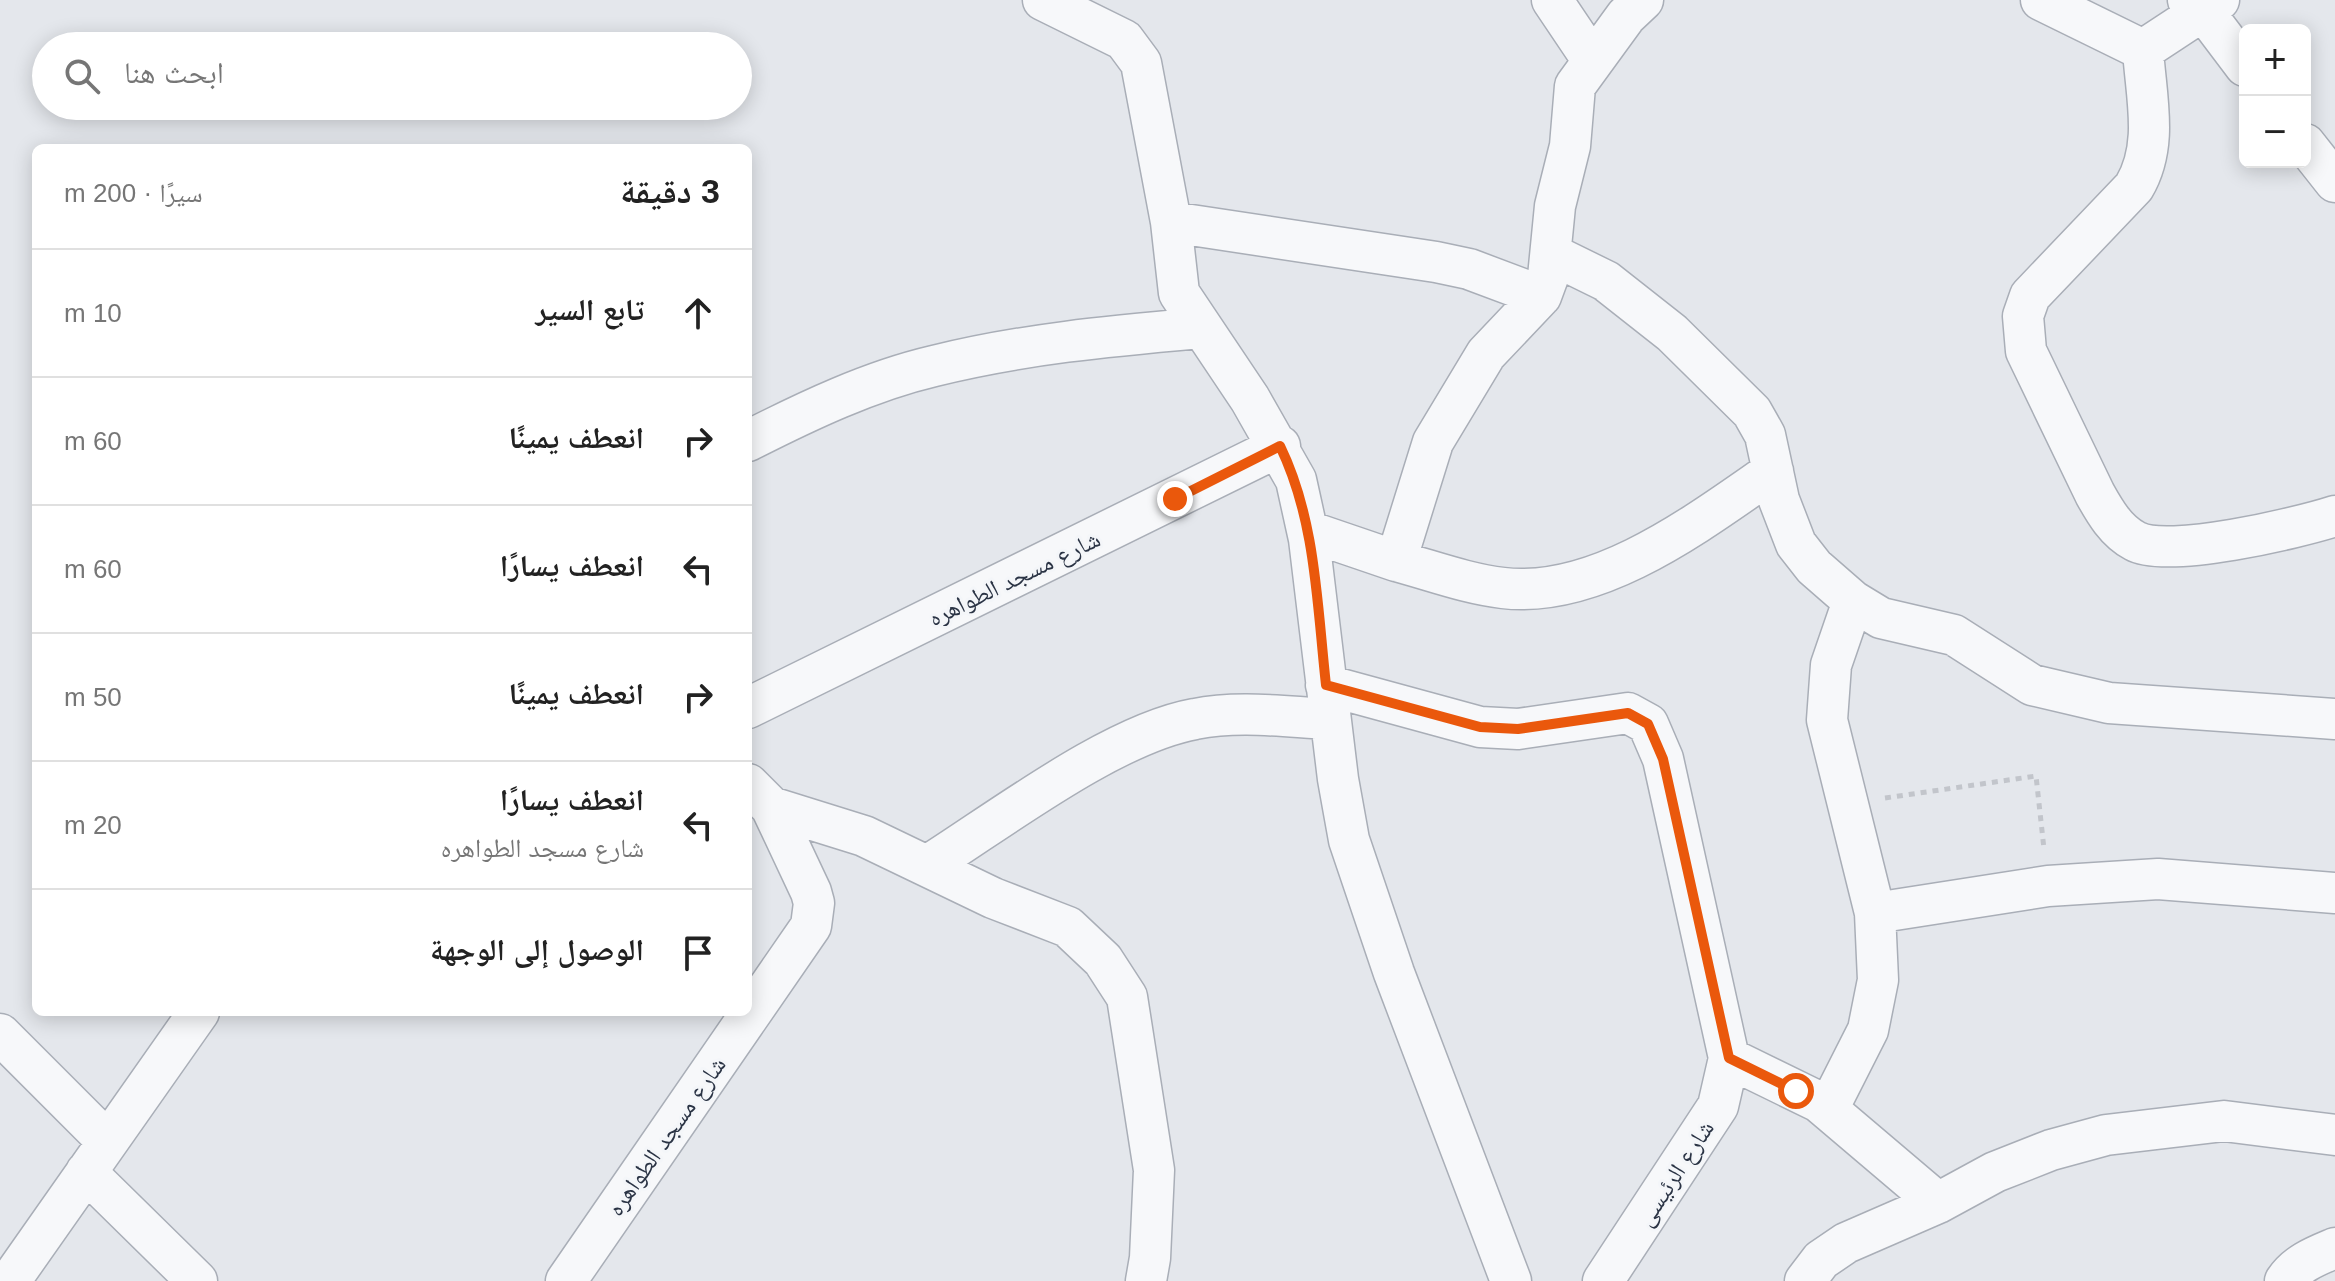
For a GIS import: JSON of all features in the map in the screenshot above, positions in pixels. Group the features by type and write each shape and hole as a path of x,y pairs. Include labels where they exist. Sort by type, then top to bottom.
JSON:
{"street":[{"path":"1043,0 1124,40 1141,63 1171,222 1179,293 1280,446 1296,480 1308,531 1328,702 1349,840 1399,987 1511,1281"},
{"path":"1552,0 1593,61"},
{"path":"1396,561 1433,442 1486,354 1541,296 1548,277 1555,206 1576,110 1575,86 1643,0"},
{"path":"2041,0 2143,50"},
{"path":"2143,50 2204,4 2239,57"},
{"path":"2143,50 2151,145 2146,168 2134,187 2030,296 2023,316 2026,351 2095,494 2108,516 2137,542 2155,548 2233,539 2306,526 2335,516"},
{"path":"2311,152 2335,182"},
{"path":"1171,222 1436,262 1469,269 1541,296"},
{"path":"1551,254 1606,281 1672,333 1752,412 1765,435 1779,500 1796,544 1814,567 1853,601 1881,618 1954,635 2032,685 2109,703 2335,719"},
{"path":"752,439 812,408 932,366 1067,340 1200,328"},
{"name":"شارع مسجد الطواهره","path":"752,706 1280,446"},
{"path":"1308,531 1396,561 1503,588 1575,581 1646,554 1773,471"},
{"path":"1828,1109 1868,1030 1878,980 1875,913 1834,760 1827,720 1831,665 1853,601"},
{"path":"927,866 1103,754 1153,730 1194,719 1328,702 1480,727 1518,729 1628,713 1648,724 1663,759 1729,1058 1828,1109 1938,1203"},
{"path":"760,796 864,836 993,898 1068,927 1103,960 1127,997 1154,1170 1146,1281"},
{"name":"شارع مسجد الطواهره","path":"752,1011 811,926 814,914 811,892 760,796"},
{"path":"1875,913 2048,886 2158,879 2335,893"},
{"path":"10,1281 196,1016"},
{"name":"شارع مسجد الطواهره","path":"566,1281 749,1016"},
{"path":"0,1034 197,1281"},
{"name":"شارع الرئيسى","path":"1603,1281 1712,1117 1725,1085 1729,1058"},
{"path":"1805,1281 1821,1260 1846,1243 1938,1203 1995,1172 2051,1150 2106,1135 2224,1121 2335,1135"},
{"path":"2285,1281 2291,1271 2312,1257 2335,1248"}],"path":[{"path":"1848,803 2036,776 2048,886"}],"route":[{"path":"1175,499 1280,446 1296,480 1308,531 1326,685 1480,727 1518,729 1585,722 1628,713 1648,724 1663,759 1729,1058 1796,1091"}]}
